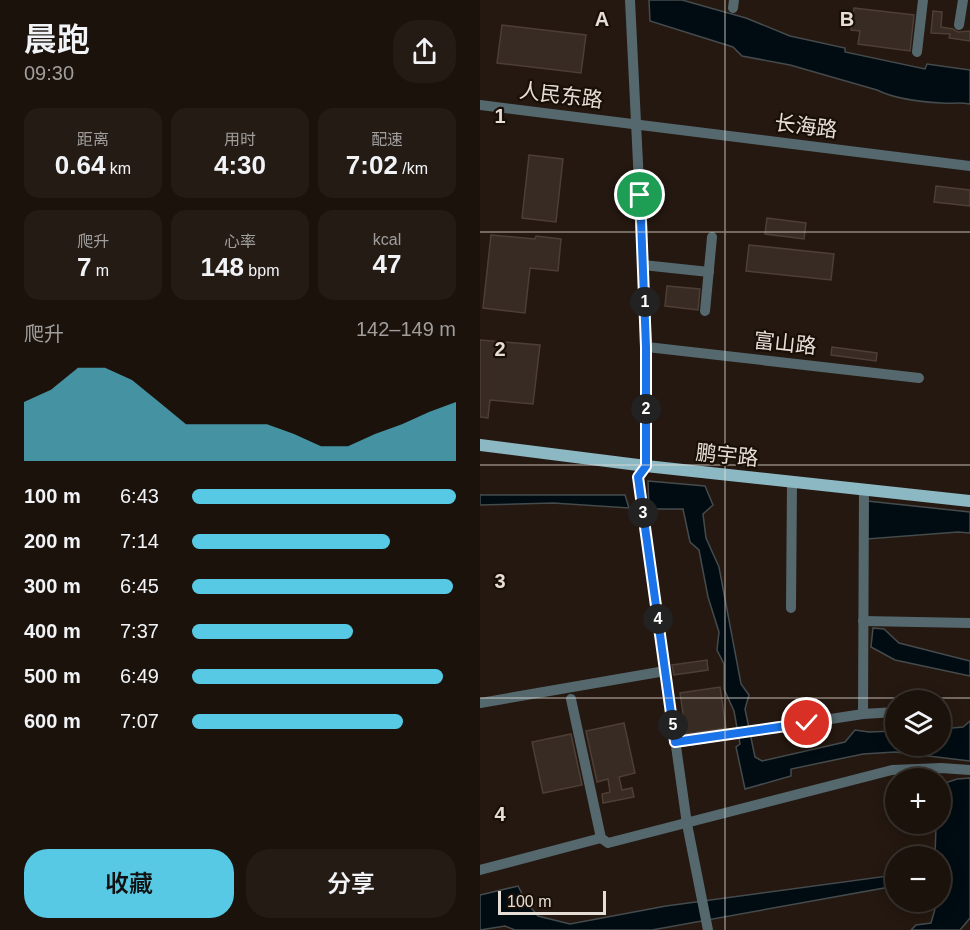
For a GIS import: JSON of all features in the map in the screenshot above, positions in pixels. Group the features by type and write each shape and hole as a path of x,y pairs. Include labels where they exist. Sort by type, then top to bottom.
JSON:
{"main road":[{"name":"鹏宇路","path":"480,445 646,466 970,501"}],"street":[{"path":"630,0 646,347 646,466 638,477 687,824 708,930"},
{"path":"917,52 923,0"},
{"path":"959,25 963,0"},
{"name":"人民东路","path":"480,105 637,124"},
{"name":"长海路","path":"637,124 970,166"},
{"path":"705,311 712,237"},
{"path":"643,265 709,272"},
{"name":"富山路","path":"646,347 919,378"},
{"path":"791,608 792,482"},
{"path":"863,714 864,490"},
{"path":"862,621 970,623"},
{"path":"480,703 665,671"},
{"path":"572,699 601,838 609,843 892,770 917,768 970,770"},
{"path":"675,742 885,713"},
{"path":"480,870 601,838"}],"shaded area":[{"path":"649,0 682,0 746,18 790,36 845,48 845,52 925,69 927,64 970,70 970,104 900,98 790,65 742,56 733,47 650,21"},
{"path":"648,481 705,486 713,505 703,514 706,538 719,567 741,684 749,695 745,709 755,757 762,761 845,742 855,730 885,731 885,753 863,754 791,769 791,776 745,789 736,747 740,744 734,711 724,689 724,664 717,650 719,632 708,597 699,550 690,542 683,509 649,509"},
{"path":"480,495 625,495 629,508 553,503 480,505"},
{"path":"867,501 970,512 970,533 867,539"},
{"path":"873,628 884,629 899,643 970,661 970,676 895,660 871,647"},
{"path":"970,721 970,761 928,756 951,756 951,728 963,727"},
{"path":"970,778 970,918 960,930 911,930 916,925 931,923 934,912 951,912 951,846 935,846 936,834 951,834 951,781"},
{"path":"885,876 885,888 652,930 515,930 505,926 480,930 480,895 518,886 527,903 538,916 570,924 666,906"}],"building":[{"path":"854,8 914,15 910,51 858,44 860,31 851,30"},
{"path":"933,11 942,12 941,27 958,32 970,31 970,41 949,38 950,34 931,33"},
{"path":"502,25 586,35 581,73 497,63"},
{"path":"529,155 563,159 556,222 522,218"},
{"path":"936,186 970,190 970,206 934,202"},
{"path":"767,218 806,223 804,239 765,234"},
{"path":"491,235 561,239 558,271 530,268 525,313 483,308"},
{"path":"749,245 834,254 831,280 746,271"},
{"path":"667,286 700,289 698,310 665,306"},
{"path":"480,340 540,345 533,404 490,400 488,418 480,417"},
{"path":"832,347 877,353 876,361 831,355"},
{"path":"707,660 708,670 674,675 672,665"},
{"path":"720,687 726,728 686,734 680,693"},
{"path":"624,723 635,773 619,777 622,790 632,788 634,797 603,803 602,794 610,792 608,779 597,782 586,731"},
{"path":"571,734 582,785 543,793 532,742"}],"route":[{"path":"640,195 646,347 646,466 638,477 675,742 807,723"}]}
